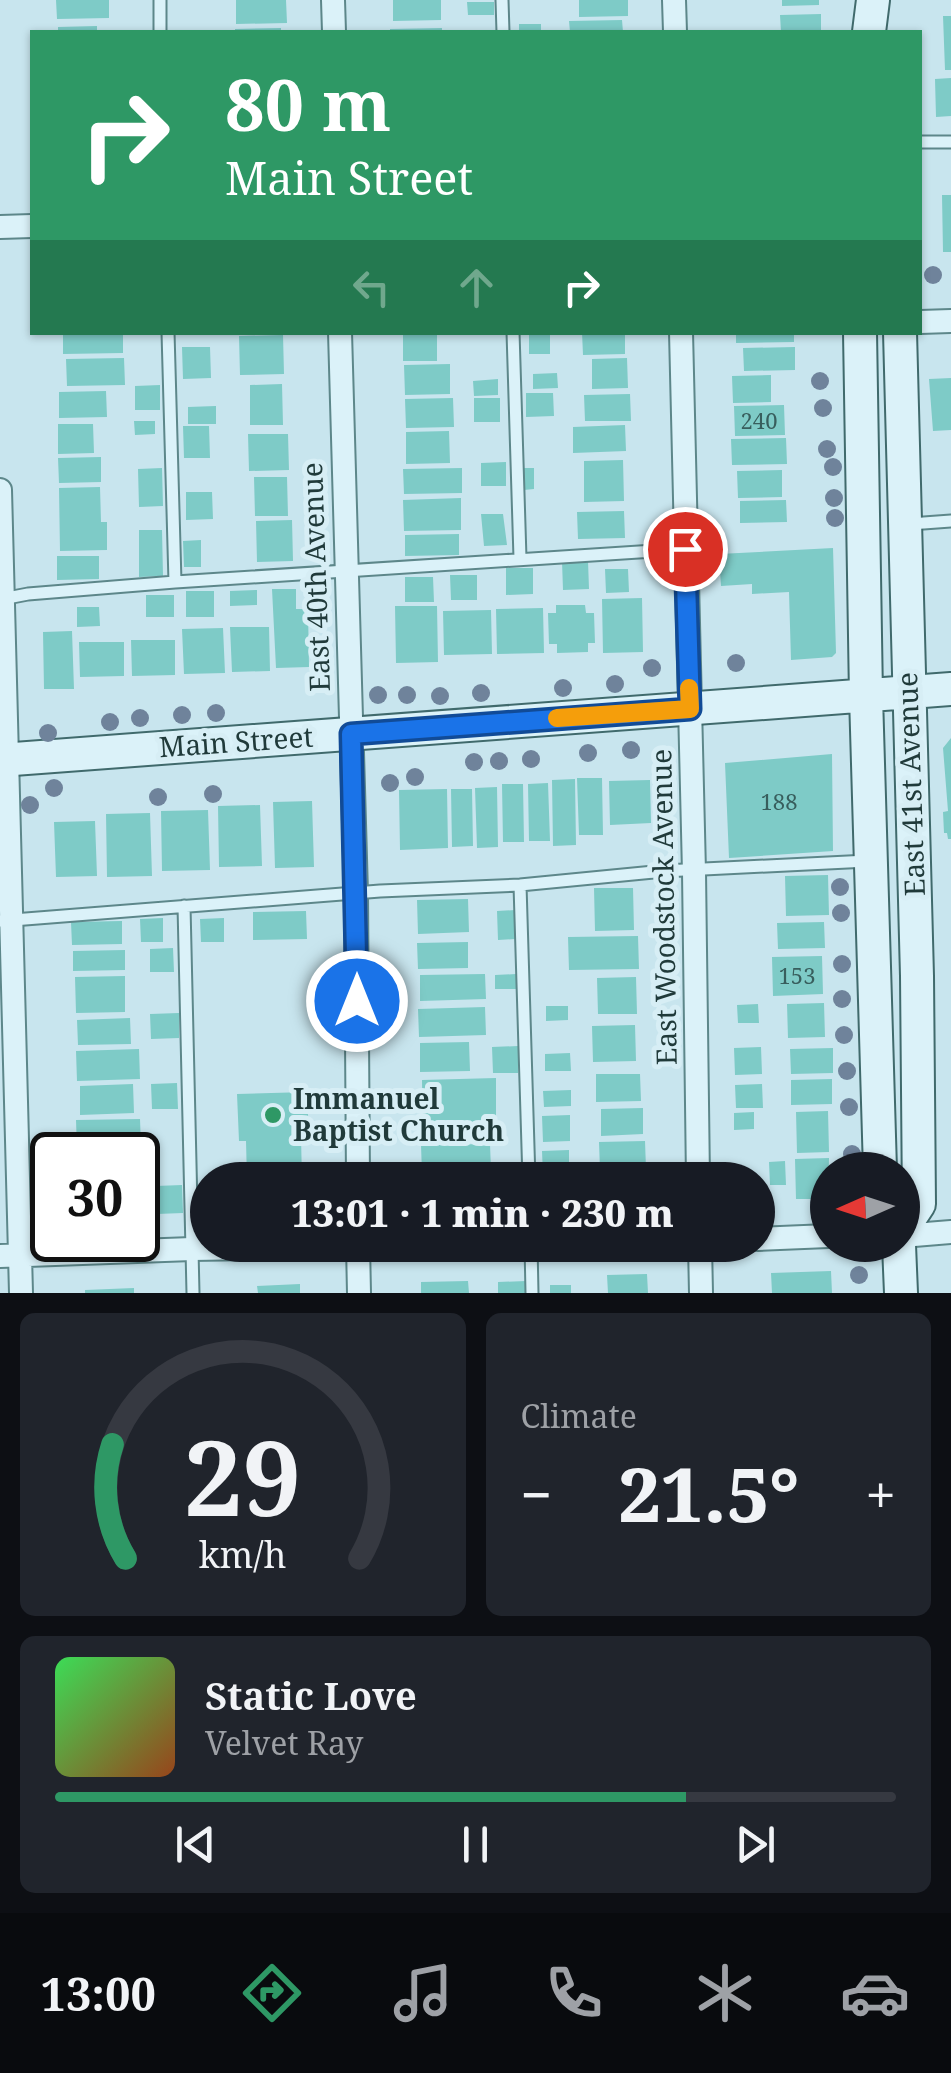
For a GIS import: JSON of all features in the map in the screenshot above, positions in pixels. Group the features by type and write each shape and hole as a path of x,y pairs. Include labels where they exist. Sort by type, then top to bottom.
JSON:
{"main road":[{"name":"East 41st Avenue","path":"860,335 879,1152"},
{"name":"East 41st Avenue","path":"900,335 919,1152"},
{"name":"Main Street","path":"3,760 951,689"},
{"path":"900,1262 900,1293"}],"street":[{"path":"333,0 334,30"},
{"path":"674,0 675,30"},
{"path":"0,226 30,226"},
{"path":"922,322 951,321"},
{"name":"East 40th Avenue","path":"340,335 356,893 358,1162"},
{"name":"East Woodstock Avenue","path":"681,335 698,1162"},
{"path":"0,490 10,1256 21,1293"},
{"path":"920,1233 951,1232"},
{"path":"775,1238 810,1237"},
{"path":"10,1256 190,1249"},
{"path":"359,1262 360,1293"},
{"path":"700,1262 701,1293"}],"lane":[{"path":"160,0 160,30"},
{"path":"502,0 503,30"},
{"path":"922,142 951,142"},
{"path":"168,335 176,582"},
{"path":"513,335 520,558"},
{"path":"904,524 951,521"},
{"path":"1,599 176,582 685,549"},
{"path":"6,921 356,893 870,861"},
{"path":"520,885 528,1162"},
{"path":"184,906 190,1163"},
{"path":"192,1262 193,1293"},
{"path":"531,1262 532,1293"}],"building":[{"path":"56,0 109,0 109,18 57,19"},
{"path":"236,0 286,0 287,23 236,24"},
{"path":"393,0 441,0 441,20 393,21"},
{"path":"579,0 628,0 628,16 579,17"},
{"path":"782,0 819,0 819,5 782,6"},
{"path":"467,2 494,2 494,15 468,15"},
{"path":"821,14 821,30 781,30 780,15"},
{"path":"943,16 951,16 951,70 945,70"},
{"path":"622,20 623,30 570,30 569,21"},
{"path":"519,24 541,24 541,30 519,30"},
{"path":"97,26 97,30 58,30"},
{"path":"281,28 281,30 235,30"},
{"path":"442,28 442,30 390,30"},
{"path":"951,78 951,116 936,117 935,79"},
{"path":"942,195 951,195 951,252 943,252"},
{"path":"63,335 123,335 123,353 63,354"},
{"path":"283,335 284,374 240,375 239,336"},
{"path":"403,335 437,335 437,361 403,361"},
{"path":"529,335 550,335 550,354 529,354"},
{"path":"582,335 625,335 625,354 583,355"},
{"path":"736,335 794,335 794,342 736,343"},
{"path":"182,347 210,347 211,378 183,379"},
{"path":"795,347 795,370 744,371 743,348"},
{"path":"124,358 125,385 67,386 66,359"},
{"path":"627,358 628,388 592,389 592,359"},
{"path":"450,364 450,394 405,395 404,365"},
{"path":"557,373 558,388 533,389 533,374"},
{"path":"771,375 771,402 733,403 732,376"},
{"path":"951,378 951,430 933,431 929,379"},
{"path":"498,379 498,395 474,396 473,381"},
{"path":"282,384 283,425 250,425 250,385"},
{"path":"160,385 160,410 135,410 135,386"},
{"path":"106,391 107,417 59,418 59,392"},
{"path":"526,393 553,393 554,416 526,417"},
{"path":"630,394 631,421 585,421 584,395"},
{"path":"453,398 454,427 406,428 405,399"},
{"path":"474,398 500,398 500,422 474,422"},
{"path":"784,405 785,435 735,436 734,406"},
{"path":"216,406 216,424 188,424 188,407"},
{"path":"134,421 155,421 155,434 135,435"},
{"path":"58,424 93,424 94,453 58,454"},
{"path":"625,425 626,451 573,453 573,427"},
{"path":"183,426 209,426 210,458 184,458"},
{"path":"449,431 450,463 406,464 406,432"},
{"path":"248,434 288,434 289,470 249,471"},
{"path":"786,438 787,464 732,465 731,439"},
{"path":"101,457 101,482 59,483 58,458"},
{"path":"623,460 624,501 584,502 584,461"},
{"path":"506,462 506,486 481,486 481,463"},
{"path":"162,468 163,506 139,507 138,469"},
{"path":"462,468 462,493 404,494 403,469"},
{"path":"523,468 534,468 534,489 524,490"},
{"path":"782,470 782,497 738,498 737,471"},
{"path":"254,477 287,477 288,516 255,516"},
{"path":"100,487 101,522 107,522 107,550 60,551 59,488"},
{"path":"186,492 212,492 213,519 186,520"},
{"path":"461,498 461,530 404,531 403,500"},
{"path":"786,500 787,522 740,523 740,501"},
{"path":"624,511 625,538 578,539 577,512"},
{"path":"481,514 503,514 507,545 484,546"},
{"path":"292,520 293,561 257,562 256,521"},
{"path":"139,530 162,530 163,576 139,577"},
{"path":"459,534 459,555 405,556 405,535"},
{"path":"201,540 201,567 184,567 183,541"},
{"path":"833,548 836,653 832,657 791,660 789,592 752,594 752,584 721,586 719,554"},
{"path":"57,556 99,556 99,579 57,580"},
{"path":"562,561 588,561 589,589 563,590"},
{"path":"506,568 533,568 533,594 506,595"},
{"path":"605,569 628,569 629,592 606,593"},
{"path":"450,575 477,575 477,600 451,600"},
{"path":"405,577 433,577 434,602 405,602"},
{"path":"272,589 296,589 296,609 308,609 309,667 276,668"},
{"path":"257,590 257,605 230,606 230,591"},
{"path":"186,591 214,591 214,617 186,617"},
{"path":"146,595 174,595 174,617 146,617"},
{"path":"642,598 643,652 603,653 602,599"},
{"path":"556,605 585,605 586,613 594,613 595,643 588,643 588,652 557,653 557,644 549,644 548,613 556,613"},
{"path":"395,606 437,606 438,662 396,663"},
{"path":"77,607 99,607 100,626 77,627"},
{"path":"543,608 544,653 497,654 496,609"},
{"path":"491,610 492,654 444,655 443,611"},
{"path":"230,627 269,627 270,671 232,672"},
{"path":"223,628 225,673 184,674 182,629"},
{"path":"72,631 74,689 44,689 43,632"},
{"path":"131,640 175,640 175,675 132,676"},
{"path":"79,642 124,642 124,676 80,677"},
{"path":"951,738 948,839 944,833 943,812 948,811 943,748"},
{"path":"832,754 833,851 729,858 725,763"},
{"path":"577,778 602,778 603,835 579,835"},
{"path":"575,779 576,845 553,846 552,780"},
{"path":"650,780 651,823 610,825 609,781"},
{"path":"548,783 550,841 529,841 528,784"},
{"path":"502,784 523,784 524,842 503,842"},
{"path":"497,787 498,847 477,848 475,788"},
{"path":"447,789 448,848 400,850 399,790"},
{"path":"451,789 472,789 473,846 452,847"},
{"path":"312,801 314,867 275,868 273,802"},
{"path":"260,805 262,866 219,867 218,806"},
{"path":"208,810 210,870 162,871 161,811"},
{"path":"150,813 152,876 107,877 106,814"},
{"path":"95,821 97,876 56,877 54,822"},
{"path":"828,875 829,915 786,916 785,876"},
{"path":"594,888 633,888 634,930 595,931"},
{"path":"468,899 469,932 418,934 417,900"},
{"path":"515,910 515,939 498,940 497,911"},
{"path":"306,911 307,939 253,940 253,912"},
{"path":"163,918 163,942 141,942 140,919"},
{"path":"224,918 224,942 201,942 200,919"},
{"path":"122,921 122,944 72,945 71,922"},
{"path":"824,922 825,948 778,949 777,923"},
{"path":"638,936 639,969 569,970 568,937"},
{"path":"468,942 468,968 418,969 417,943"},
{"path":"173,948 174,972 150,972 150,949"},
{"path":"125,950 125,970 73,971 73,951"},
{"path":"822,956 823,994 773,996 772,957"},
{"path":"485,974 486,999 420,1001 420,975"},
{"path":"516,974 516,989 495,989 495,975"},
{"path":"125,976 125,1012 76,1013 75,977"},
{"path":"636,977 637,1014 598,1014 597,978"},
{"path":"824,1003 825,1037 788,1038 787,1004"},
{"path":"758,1004 759,1023 738,1023 737,1005"},
{"path":"546,1006 568,1006 568,1020 546,1021"},
{"path":"485,1007 486,1035 419,1037 418,1009"},
{"path":"179,1013 179,1038 151,1039 150,1014"},
{"path":"130,1018 131,1044 78,1045 77,1020"},
{"path":"635,1025 636,1061 593,1062 592,1026"},
{"path":"469,1042 470,1071 420,1072 420,1043"},
{"path":"518,1046 518,1073 493,1073 492,1047"},
{"path":"761,1047 762,1074 735,1075 734,1048"},
{"path":"833,1048 833,1073 791,1074 790,1049"},
{"path":"139,1049 140,1079 77,1081 76,1051"},
{"path":"570,1053 571,1071 545,1071 545,1054"},
{"path":"596,1074 640,1074 641,1101 596,1102"},
{"path":"496,1078 496,1138 423,1139 422,1080"},
{"path":"832,1079 832,1104 791,1105 791,1080"},
{"path":"177,1083 178,1109 152,1109 151,1084"},
{"path":"133,1084 134,1113 80,1115 80,1086"},
{"path":"762,1084 763,1108 736,1108 735,1085"},
{"path":"571,1090 571,1106 544,1107 543,1091"},
{"name":"Immanuel Baptist Church","path":"307,1092 309,1137 301,1137 302,1162 247,1162 246,1141 239,1141 237,1094"},
{"path":"643,1108 643,1134 601,1136 601,1109"},
{"path":"828,1111 829,1152 797,1153 796,1112"},
{"path":"754,1112 754,1129 734,1130 734,1113"},
{"path":"570,1115 570,1141 543,1142 542,1116"},
{"path":"140,1119 140,1132 76,1132 76,1120"},
{"path":"645,1141 646,1162 600,1162 599,1142"},
{"path":"490,1144 491,1162 422,1162 421,1145"},
{"path":"569,1150 569,1162 542,1162 542,1151"},
{"path":"795,1159 810,1159 810,1199 796,1199"},
{"path":"785,1161 786,1185 775,1185 775,1162 769,1162"},
{"path":"182,1185 183,1213 160,1214 160,1186"},
{"path":"831,1271 832,1293 772,1293 771,1273"},
{"path":"647,1274 648,1293 608,1293 607,1275"},
{"path":"468,1281 469,1293 421,1293 421,1282"},
{"path":"526,1281 526,1293 498,1293 498,1282"},
{"path":"300,1284 300,1293 258,1293 257,1286"},
{"path":"550,1285 571,1285 571,1293 550,1293"},
{"path":"134,1288 134,1293 85,1293 85,1290"}],"slow traffic":[{"path":"557,718 690,709 689,688"}],"place":[{"name":"Immanuel Baptist Church","path":"273,1115"}],"route":[{"path":"357,1001 351,734 690,709 685,549"}]}
